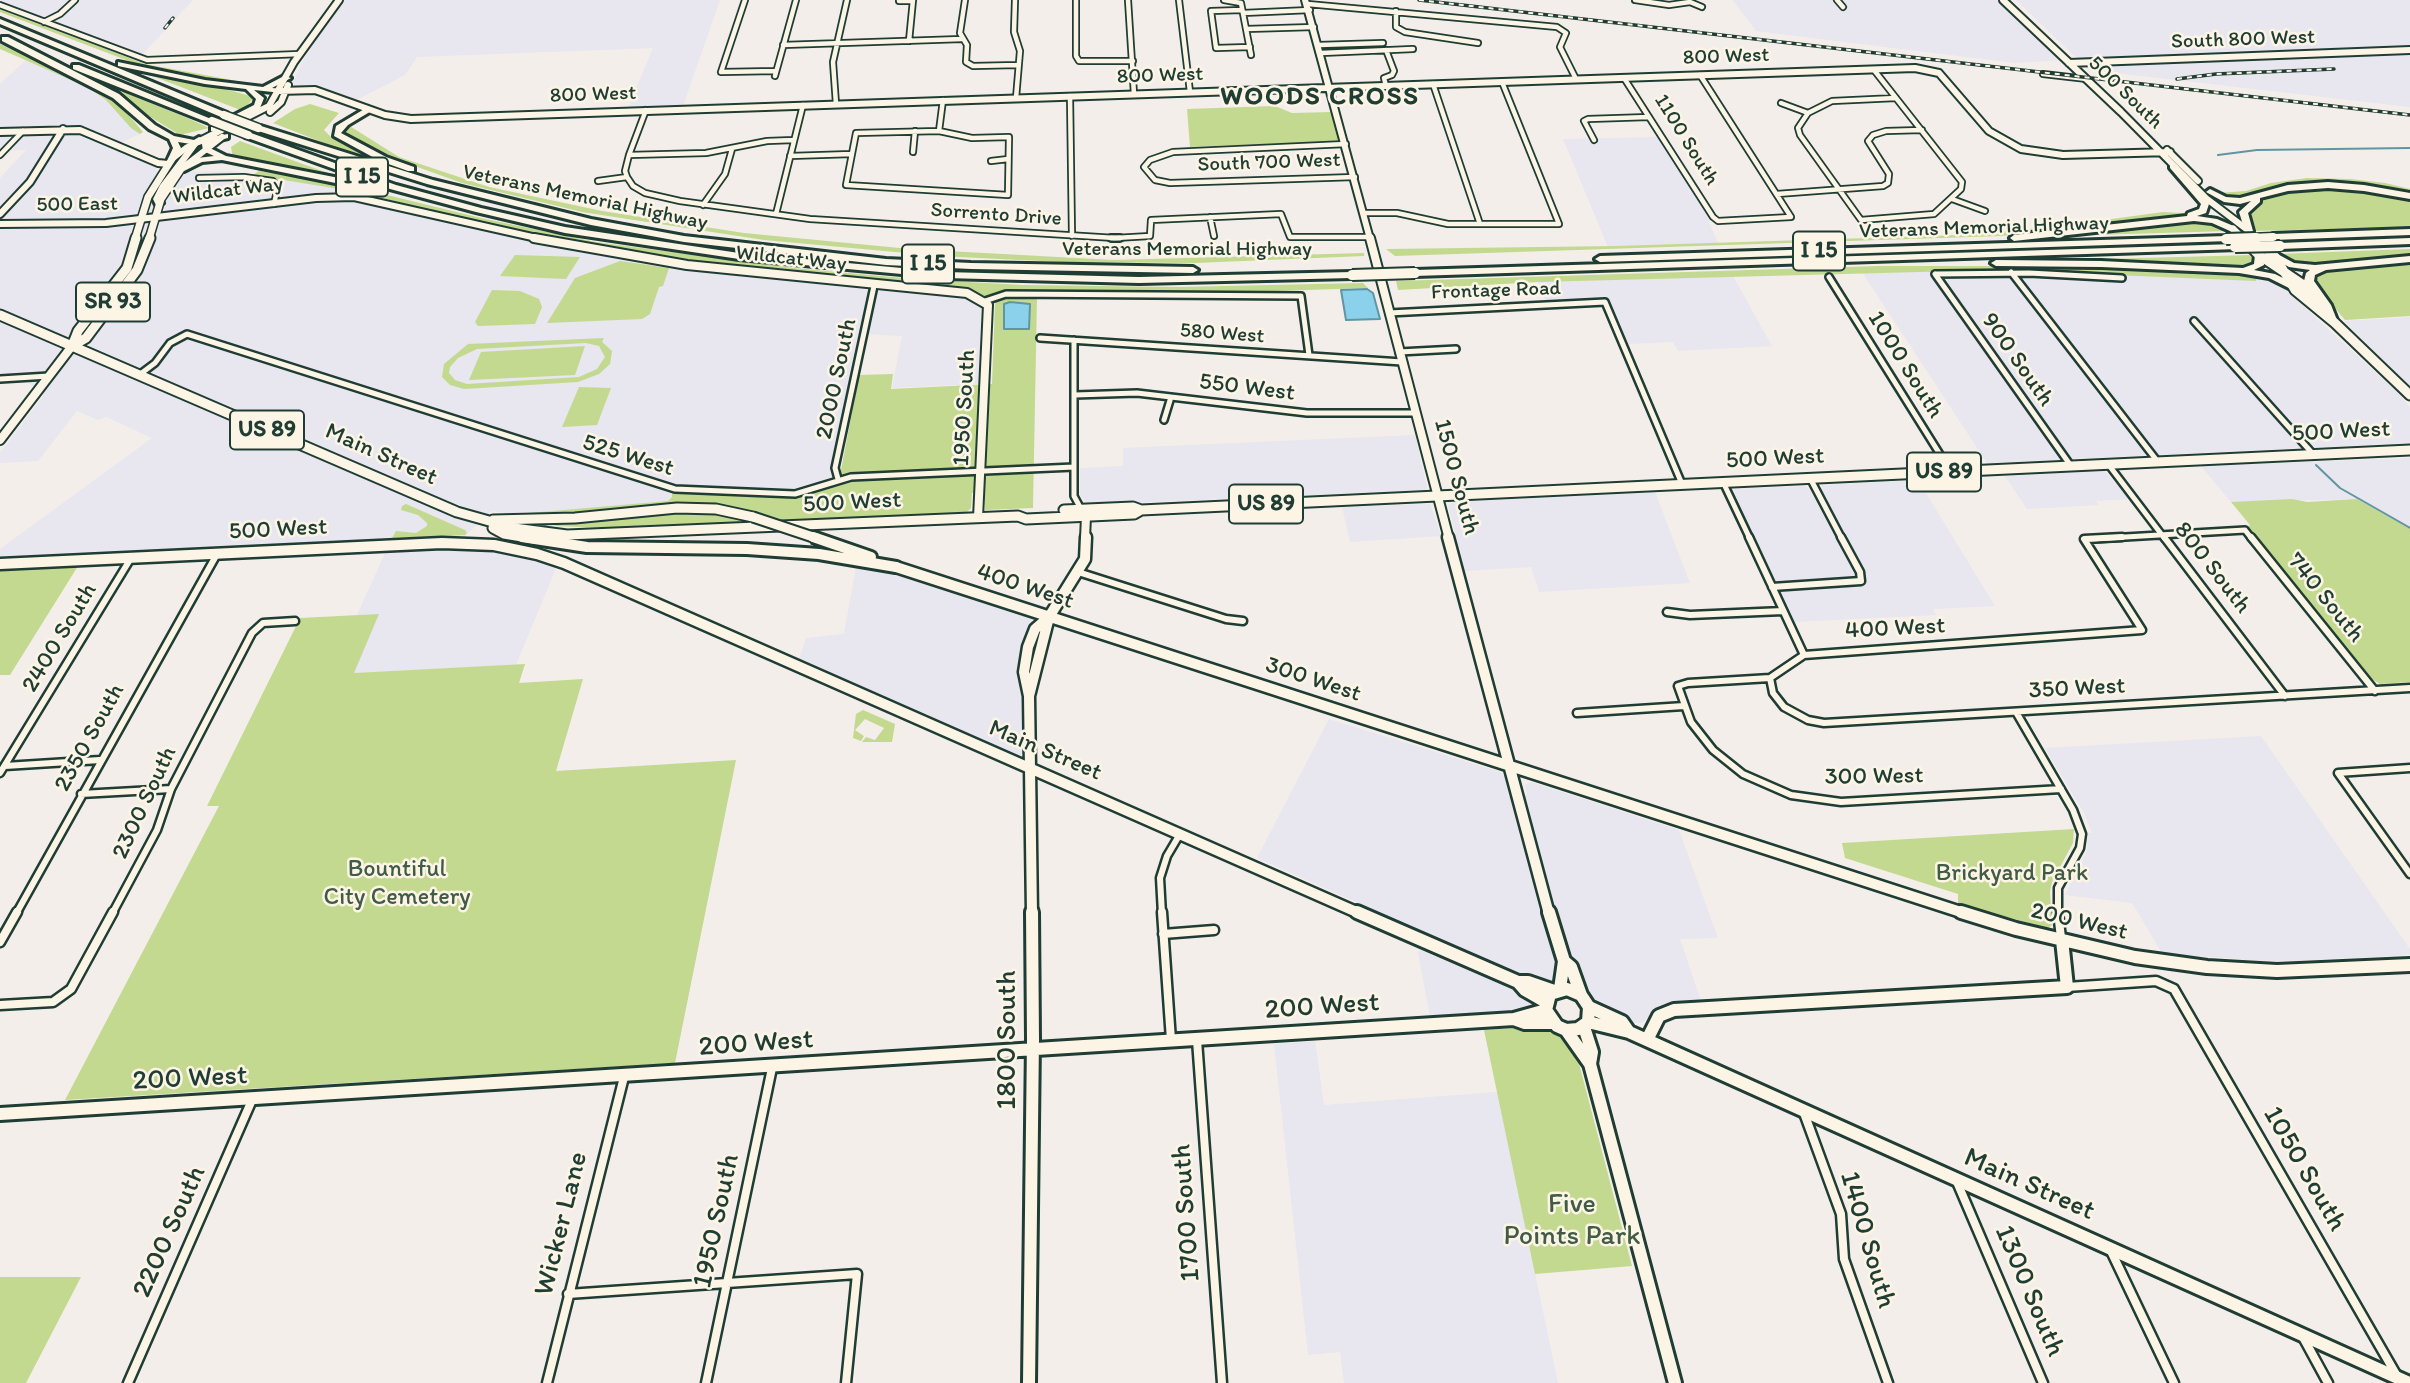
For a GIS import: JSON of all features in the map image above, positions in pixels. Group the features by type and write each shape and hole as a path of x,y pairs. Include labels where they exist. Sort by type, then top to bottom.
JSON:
{"highway":[{"name":"Veterans Memorial Highway","path":"0,21 258,128 356,161 510,203 684,239 886,262 1097,270 1352,271"},
{"name":"Veterans Memorial Highway","path":"2,38 248,135 393,187 565,230 640,242 864,269 945,275 1139,280 1413,269 1814,260 2410,241"},
{"path":"2,38 116,96 152,127 172,138 195,143 225,136"},
{"path":"70,51 148,72 246,89 283,91"},
{"path":"246,89 268,88 287,78"},
{"path":"159,203 157,199 164,185 195,143 207,133 257,106 260,96 246,89"},
{"path":"369,110 339,128 337,134 383,159 510,203"},
{"path":"170,162 177,148 172,138"},
{"path":"208,142 224,158"},
{"path":"181,169 200,160 224,158 479,210"},
{"path":"2160,221 2198,213 2205,208 2202,200 2173,166"},
{"path":"2210,192 2237,201 2295,187 2328,185 2364,187 2410,196"},
{"path":"2249,231 2243,219 2244,209 2266,195"},
{"path":"1853,249 2023,237 2203,218 2233,229"},
{"name":"Veterans Memorial Highway","path":"1413,269 1853,249 2410,232"},
{"path":"2272,254 2297,266 2326,267 2410,259"},
{"path":"2239,270 2257,267 2259,255"},
{"path":"1814,260 1889,263 2069,263 2239,270 2272,276 2292,286"},
{"path":"2326,267 2314,271 2309,281 2326,305 2333,321"}],"main road":[{"name":"SR 93","path":"72,346 78,332 127,268 148,197 170,162"},
{"name":"SR 93","path":"72,346 86,338 137,270 146,251 159,203 181,169"},
{"name":"500 South","path":"2233,229 2259,255 2305,286 2333,321 2410,395"},
{"name":"500 South","path":"2249,231 2272,254 2292,286 2311,306 2333,321"},
{"name":"US 89","path":"0,315 72,346"},
{"name":"Main Street","path":"72,346 439,505 480,520"},
{"name":"500 West","path":"480,520 532,531 585,535 1018,516 1026,519 1084,512 1134,514 1141,510 2410,450"},
{"path":"480,520 575,518 677,508 716,509 753,517 896,567"},
{"path":"480,520 504,534 587,547 747,548 819,554 896,567"}],"street":[{"path":"44,22 60,14 75,0"},
{"path":"225,136 271,111 281,102 287,78 300,54 339,0"},
{"path":"746,0 721,72 775,73 796,0"},
{"path":"836,104 833,62 847,0"},
{"path":"899,1 913,0 909,41"},
{"path":"965,0 960,33 967,45 966,62 973,66 1018,65"},
{"path":"1015,0 1014,22 1020,51 1016,98"},
{"path":"1076,0 1076,56 1079,61 1133,61"},
{"path":"1128,0 1134,94"},
{"path":"1179,0 1190,92"},
{"path":"1224,0 1241,3 1251,55"},
{"path":"1635,0 1670,5 1690,1 1702,7"},
{"path":"1838,0 1843,7"},
{"name":"500 South","path":"2003,0 2105,89 2210,192 2233,229"},
{"name":"500 South","path":"2011,0 2173,166 2249,231"},
{"path":"1250,47 1216,48 1211,11 1243,11 1308,4 1549,26 1563,30 1566,35 1560,47 1576,79"},
{"name":"1500 South","path":"1308,4 1437,496 1564,961 1557,990"},
{"path":"0,5 147,60 300,54"},
{"path":"1396,11 1396,27 1420,35 1478,43"},
{"path":"1246,29 1314,27"},
{"path":"783,45 962,39"},
{"path":"1320,49 1384,43"},
{"path":"1223,48 1224,56"},
{"path":"1320,49 1413,49"},
{"path":"1386,86 1384,78 1392,75 1394,71 1387,50"},
{"name":"South 800 West","path":"2073,62 2410,50"},
{"path":"1874,70 1922,130 1962,182 1961,190 1934,214 1861,220 1800,135 1800,123 1808,113 1832,101 1896,98"},
{"name":"800 West","path":"283,91 315,90 369,110 413,118 1700,75 1929,70 1943,77 1989,131 2021,149 2052,155 2160,152"},
{"path":"2043,74 2087,79 2105,89"},
{"path":"1700,75 1777,194 1873,188 1888,183 1889,174 1868,141 1873,135 1886,131 1922,130"},
{"name":"1100 South","path":"1624,78 1699,196 1718,221 1791,217 1777,194"},
{"path":"1364,213 1397,213 1448,224 1559,224 1502,82"},
{"path":"1433,85 1480,224"},
{"name":"SR 93","path":"181,169 208,142 264,110 283,91"},
{"path":"1070,96 1073,236"},
{"path":"939,131 943,100"},
{"path":"1781,103 1808,113"},
{"path":"776,214 803,105"},
{"path":"598,181 627,177 625,171 629,155 646,110"},
{"path":"1594,140 1584,121 1649,117"},
{"path":"0,214 30,182 62,130"},
{"path":"0,132 62,130 90,133 158,163 170,162"},
{"path":"0,155 23,131"},
{"path":"913,152 915,131"},
{"path":"939,131 972,138 1009,137 1008,195 846,185 856,133 939,131"},
{"path":"629,155 706,153 767,141 794,140"},
{"name":"SR 93","path":"170,162 195,143"},
{"name":"South 700 West","path":"1346,144 1191,150 1160,155 1144,167 1156,180 1185,183 1355,177"},
{"path":"703,205 725,174 732,149"},
{"path":"2160,152 2169,152"},
{"path":"790,156 852,155"},
{"path":"991,160 1008,159"},
{"path":"199,178 244,177 273,181 278,186 274,204"},
{"name":"Sorrento Drive","path":"627,177 633,186 645,193 703,205 810,219 1115,238 1150,236 1151,220 1281,214 1286,232 1290,236 1370,237"},
{"name":"Wildcat Way","path":"155,218 331,197 365,198 505,232 614,253 725,270 874,286 962,292 985,301 1012,294 1123,297 1301,296 1309,355"},
{"path":"1952,199 1985,211"},
{"path":"1210,217 1213,236"},
{"name":"500 East","path":"0,224 101,224 155,218"},
{"path":"2011,272 2122,278"},
{"path":"2011,272 2158,462"},
{"name":"900 South","path":"2011,272 1934,274 2071,466"},
{"name":"1000 South","path":"1829,277 1951,472"},
{"name":"2000 South","path":"838,479 835,468 874,286"},
{"name":"1950 South","path":"978,518 988,331 985,301"},
{"name":"Frontage Road","path":"1389,313 1449,307 1605,303 1682,484"},
{"path":"2194,321 2313,454"},
{"name":"525 West","path":"139,375 155,363 170,343 187,334 670,488 795,494 838,479 1074,467"},
{"name":"580 West","path":"1040,338 1402,362"},
{"path":"1074,341 1074,496 1084,512"},
{"path":"0,440 72,346"},
{"path":"1399,352 1456,349"},
{"path":"0,379 49,376"},
{"name":"550 West","path":"1075,395 1137,393 1307,413 1416,413"},
{"path":"1164,420 1171,397"},
{"name":"800 South","path":"2108,464 2285,696"},
{"path":"1773,587 1861,581 1860,572 1810,478"},
{"path":"1577,713 1684,706 1679,684 1770,678 1804,655 1723,482"},
{"name":"1800 South","path":"1029,1383 1033,1051 1029,696 1024,681 1028,647 1038,623 1049,617 1086,555 1084,512"},
{"name":"740 South","path":"2162,534 2245,530 2375,691"},
{"name":"400 West","path":"1804,655 1958,646 1994,640 2142,630 2084,539 2162,534"},
{"name":"500 West","path":"0,565 459,543 516,549 555,559"},
{"name":"2350 South","path":"0,942 217,554"},
{"name":"2400 South","path":"0,774 131,558"},
{"name":"Main Street","path":"555,559 1030,770 1518,982 1557,990"},
{"name":"400 West","path":"896,567 1142,647"},
{"path":"1078,572 1227,619 1243,621"},
{"path":"1667,612 1690,615 1783,611"},
{"name":"2300 South","path":"0,1005 48,1003 63,997 74,985 157,830 171,789 252,633 260,624 295,621"},
{"name":"300 West","path":"1142,647 1511,768"},
{"name":"350 West","path":"1770,678 1773,693 1784,707 1799,717 1818,723 2410,688"},
{"name":"300 West","path":"1684,706 1701,737 1727,763 1759,783 1791,796 1841,802 2061,789"},
{"path":"2016,712 2080,826 2082,841 2058,888 2057,905 2067,987"},
{"path":"5,765 100,760"},
{"name":"200 West","path":"1511,768 1819,868 2062,940 2135,957 2240,970 2321,970 2410,965"},
{"path":"2410,768 2337,774 2410,874"},
{"path":"81,794 171,789"},
{"path":"1172,1042 1160,878 1167,856 1180,834"},
{"path":"1163,934 1214,930"},
{"name":"1500 South","path":"1564,961 1571,967 1581,995"},
{"name":"200 West","path":"1647,1040 1659,1016 1674,1010 2151,981 2168,985"},
{"name":"Main Street","path":"1518,982 1546,1006"},
{"name":"1050 South","path":"2168,985 2180,999 2404,1380"},
{"path":"1590,1064 1592,1052 1586,1024 1589,1007 1581,995 1557,990 1546,1006 1553,1023 1566,1030 1590,1064 1675,1383"},
{"name":"200 West","path":"0,1114 772,1068 1514,1019 1546,1006"},
{"name":"Main Street","path":"1589,1007 1622,1022 1629,1032"},
{"name":"200 West","path":"1514,1019 1525,1023 1553,1023"},
{"path":"1566,1030 1586,1024"},
{"name":"Main Street","path":"1586,1024 1629,1032 2404,1380"},
{"name":"1700 South","path":"1196,1040 1222,1383"},
{"name":"1950 South","path":"706,1383 772,1068"},
{"name":"Wicker Lane","path":"547,1383 624,1077"},
{"name":"2200 South","path":"128,1383 252,1100"},
{"name":"1400 South","path":"1803,1110 1841,1214 1844,1259 1888,1383"},
{"name":"1300 South","path":"1956,1179 2043,1383"},
{"path":"2109,1248 2174,1383"},
{"path":"568,1294 857,1274 846,1383"},
{"path":"2302,1335 2328,1383"}],"shaded area":[{"path":"0,0 193,0 141,56 0,10"},
{"path":"343,0 720,0 683,106 628,108 653,48 417,57 405,75 356,100 325,88 295,86 293,82 304,59"},
{"path":"1733,0 1998,0 2062,60 2015,63 1756,31"},
{"path":"2016,0 2410,0 2410,107 2089,70"},
{"path":"26,60 76,81 106,100 140,134 111,147 154,165 158,172 232,171 342,188 358,201 564,248 692,269 866,289 869,292 830,470 832,477 795,490 676,485 419,403 415,410 672,493 672,497 668,501 561,512 492,511 464,537 0,559 0,549 152,438 106,417 98,420 77,411 38,461 0,463 0,453 44,395 29,383 35,374 0,375 0,178 26,150 0,151 0,84"},
{"path":"1659,137 1712,221 1708,221 1719,244 1608,247 1563,139"},
{"path":"2039,271 2256,276 2281,286 2410,407 2410,443 1987,463 1862,272"},
{"path":"1733,276 1772,346 1678,351 1673,342 1628,344 1608,299 1545,300 1538,282"},
{"path":"886,290 955,294 980,305 984,313 978,384 892,388 902,336 868,334 877,292"},
{"path":"2410,317 2410,386 2344,321"},
{"path":"1415,435 1427,488 1425,490 1088,505 1080,495 1080,468 1123,466 1123,448"},
{"path":"2410,458 2410,526 2360,499 2231,502 2201,466"},
{"path":"2105,471 2129,499 2096,501 2099,505 2027,509 2005,476"},
{"path":"1918,480 1995,606 1933,609 1936,615 1794,622 1734,495 1734,489 1805,486 1810,490 1828,524 1838,524 1821,490 1822,485"},
{"path":"1655,492 1690,583 1539,592 1531,567 1465,571 1448,505 1454,502"},
{"path":"1430,504 1441,536 1350,542 1342,507"},
{"path":"446,548 498,551 556,568 516,665 353,673 379,614 357,615 386,551"},
{"path":"856,567 912,577 1040,619 1025,655 1022,760 933,717 799,659 806,638 844,634"},
{"path":"1329,719 1500,772 1506,779 1508,796 1527,795 1525,785 1531,782 1679,830 1718,938 1680,939 1701,1001 1660,1005 1642,1023 1635,1023 1597,1007 1581,986 1573,961 1555,963 1559,974 1555,985 1532,980 1257,858"},
{"path":"2261,736 2410,949 2410,955 2273,962 2162,953 2132,903 2065,895 2087,850 2088,833 2092,833 2084,813 2045,748"},
{"path":"1420,950 1531,996 1539,1007 1531,1011 1430,1016 1418,953"},
{"path":"1315,1041 1324,1105 1497,1092 1558,1383 1344,1383 1340,1352 1308,1355 1274,1044"}],"green space":[{"path":"0,8 145,64 259,85 155,71 0,12"},
{"path":"0,44 114,98 143,132 140,134 131,128 106,100 87,87 0,49"},
{"path":"150,75 218,87 254,97 243,111"},
{"path":"124,92 209,128 180,135 144,113 120,93"},
{"path":"310,104 339,113 324,130 333,139 407,169 355,155 273,123 295,109"},
{"path":"1275,106 1292,113 1332,112 1340,141 1190,147 1187,109"},
{"path":"348,125 399,157 489,187 602,211 744,233 910,249 1114,260 1364,253 1364,256 1195,263 1061,262 939,256 764,240 582,212 462,183 384,155 346,135"},
{"path":"240,141 343,178 233,158 231,147"},
{"path":"259,171 338,183 481,218 596,242 794,268 1023,285 1180,287 1363,283 1368,288 1185,294 1006,291 985,296 963,288 734,269 610,250 458,218 364,193 253,175"},
{"path":"2307,178 2385,183 2410,189 2410,194 2356,185 2310,183 2278,186 2240,199 2218,193 2246,191 2271,183"},
{"path":"2328,186 2410,197 2410,227 2253,231 2246,221 2246,212 2255,202 2290,190"},
{"path":"2198,208 2190,213 2001,236 1395,256 1386,249 1616,246 1962,235 2061,226 2163,212 2183,213"},
{"path":"2204,219 2229,231 2057,236 2150,225"},
{"path":"2410,249 2410,256 2312,265 2291,262 2278,254"},
{"path":"515,255 580,257 566,279 500,276"},
{"path":"2253,255 2253,264 2245,267 2067,260"},
{"path":"620,261 669,268 650,314 642,319 547,323 575,278"},
{"path":"2410,262 2410,316 2345,320 2313,282 2312,275 2324,270"},
{"path":"1879,266 2079,266 2256,274 2257,277 2256,281 1996,270 1538,282 1398,290 1396,281"},
{"path":"492,290 520,291 539,299 542,307 535,324 478,326 475,322"},
{"path":"1037,297 1033,508 985,510 985,492 972,493 971,508 967,512 818,521 789,522 742,509 705,504 568,515 527,515 668,501 672,493 794,497 812,493 839,481 859,375 893,374 891,389 992,384 995,304 998,299"},
{"path":"604,338 602,342 612,351 610,364 599,374 578,382 464,389 450,385 442,377 444,364 468,344","holes":["586,343 599,346 605,357 597,369 579,377 467,384 455,380 449,373 450,367 458,358 477,349"]},
{"path":"585,346 575,375 469,380 481,352"},
{"path":"579,387 611,388 597,425 562,427"},
{"path":"2292,499 2307,502 2357,499 2410,529 2410,682 2380,684 2370,678 2247,527 2250,525 2231,502"},
{"path":"406,504 467,533 392,538 396,531 416,533 427,526 418,515 401,510"},
{"path":"706,511 753,521 752,525 629,529 555,526 557,523 649,513"},
{"path":"78,566 10,675 0,675 0,570"},
{"name":"Bountiful City Cemetery","path":"379,614 354,673 525,664 519,683 583,679 556,771 736,760 675,1063 65,1100 219,806 207,806 300,618"},
{"path":"863,710 895,724 892,742 862,742 866,737 875,740 884,728 865,719 855,730 864,736 861,741 853,738 856,714"},
{"name":"Brickyard Park","path":"2074,829 2073,843 2052,882 2052,925 2048,928 1958,904 1958,894 1845,858 1842,843"},
{"name":"Five Points Park","path":"1546,1026 1565,1037 1576,1052 1632,1266 1535,1274 1484,1030"},
{"path":"0,1277 81,1277 26,1383 0,1383"}],"water":[{"path":"1367,289 1373,293 1380,319 1346,320 1341,290"},
{"path":"1004,304 1030,304 1029,329 1004,329"}],"waterway":[{"path":"2218,155 2257,150 2410,148"},
{"path":"2316,465 2340,488 2410,528"}],"railway":[{"path":"1419,0 2410,115"},
{"path":"165,28 173,18"},
{"path":"2177,79 2216,74 2334,69"}],"district":[{"name":"WOODS CROSS","path":"1320,97"}]}
